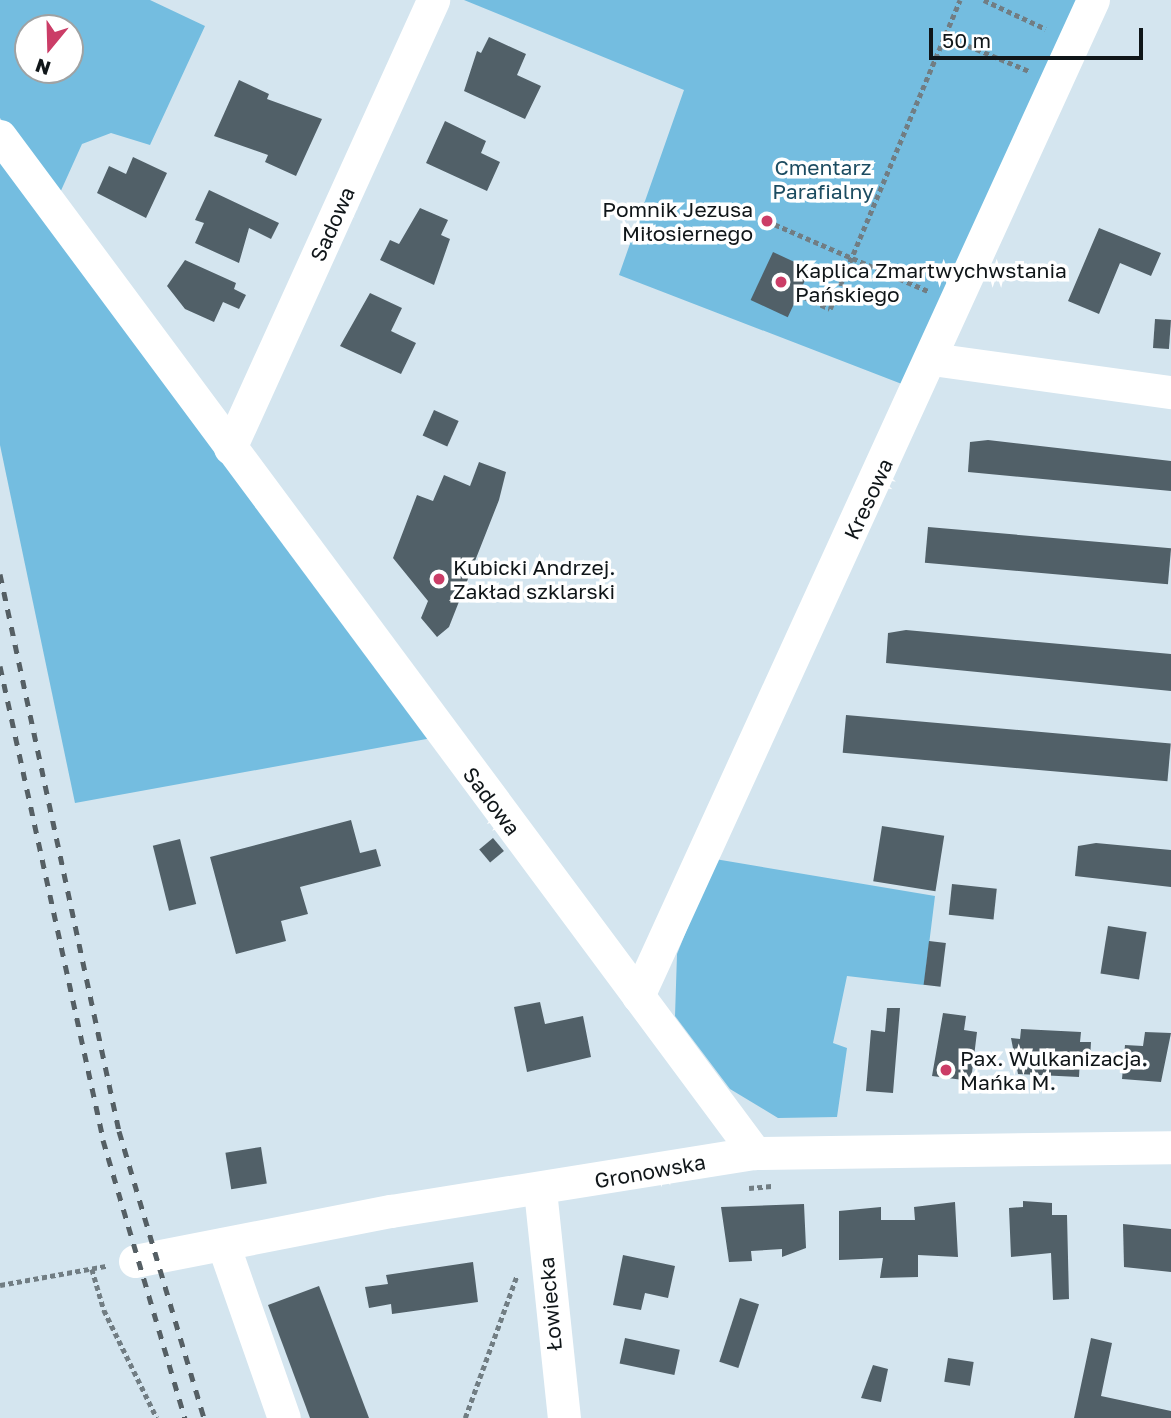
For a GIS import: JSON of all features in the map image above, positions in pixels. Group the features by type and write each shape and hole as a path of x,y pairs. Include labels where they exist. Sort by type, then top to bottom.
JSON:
{"street":[{"name":"Sadowa","path":"230,449 433,0"},
{"name":"Kresowa","path":"638,996 957,305 1093,0"},
{"name":"Sadowa","path":"0,136 755,1153"},
{"path":"932,359 1171,393"},
{"name":"Gronowska","path":"135,1261 755,1153 1171,1147"},
{"name":"Łowiecka","path":"540,1190 564,1418"},
{"path":"223,1244 284,1418"}],"path":[{"path":"798,295 830,309 960,0"},
{"path":"984,0 1051,31"},
{"path":"945,36 1057,82"},
{"path":"767,221 957,305"},
{"path":"0,1285 135,1261"},
{"path":"465,1418 520,1266"},
{"path":"92,1269 104,1310 157,1418"}],"green space":[{"path":"0,0 150,0 205,26 150,145 111,133 82,144 59,195 0,118"},
{"name":"Cmentarz Parafialny","path":"464,0 1078,0 907,386 619,275 684,90"},
{"path":"0,136 443,736 75,803 0,445"},
{"path":"715,859 935,896 924,985 847,976 833,1043 847,1048 837,1117 778,1118 730,1089 675,1016 677,954"}],"building":[{"path":"489,37 526,54 517,75 541,86 525,119 464,91 477,51 481,53"},
{"path":"239,80 269,94 267,99 322,119 296,176 265,162 268,155 214,136"},
{"path":"445,121 486,141 481,153 500,162 487,191 426,163"},
{"path":"133,157 167,173 146,218 97,193 109,166 126,174"},
{"path":"209,190 279,223 271,239 249,228 239,263 195,243 204,223 195,220"},
{"path":"420,208 448,220 441,235 450,239 434,285 380,260 390,240 399,244"},
{"path":"1099,228 1161,253 1151,276 1120,263 1099,314 1068,301"},
{"name":"Kaplica Zmartwychwstania Pańskiego","path":"773,252 810,269 788,317 751,300"},
{"path":"185,260 236,283 234,289 246,295 239,309 223,302 214,322 185,309 167,286"},
{"path":"370,293 402,308 391,331 416,343 401,374 340,346"},
{"path":"1155,319 1171,320 1169,349 1153,348"},
{"path":"434,410 459,421 447,447 423,436"},
{"path":"988,440 1171,461 1171,491 968,472 970,442"},
{"name":"Kubicki Andrzej. Zakład szklarski","path":"479,462 506,472 499,500 449,627 437,637 421,618 428,601 393,558 417,495 433,501 444,475 470,486"},
{"path":"928,527 1171,548 1168,584 925,563"},
{"path":"906,630 1171,654 1171,691 886,663 888,633"},
{"path":"846,715 1171,743 1167,781 843,753"},
{"path":"351,820 360,853 376,849 381,866 300,887 308,914 281,921 286,941 236,954 210,857"},
{"path":"882,826 944,836 935,891 873,881"},
{"path":"493,838 504,851 490,863 479,850"},
{"path":"180,839 196,904 169,911 153,846"},
{"path":"1096,843 1171,850 1171,887 1075,876 1078,846"},
{"path":"952,884 997,889 994,920 949,915"},
{"path":"1108,926 1147,932 1139,980 1100,973"},
{"path":"929,941 946,943 941,987 924,985"},
{"path":"540,1002 545,1024 583,1016 591,1057 527,1072 514,1007"},
{"path":"887,1008 900,1008 893,1093 866,1091 871,1030 885,1032"},
{"path":"943,1013 966,1016 964,1030 977,1032 971,1081 932,1076"},
{"path":"1021,1029 1081,1032 1080,1042 1091,1042 1090,1059 1080,1058 1079,1077 1018,1074 1011,1038 1020,1039"},
{"path":"1145,1032 1171,1033 1161,1082 1122,1079 1125,1045 1143,1046"},
{"path":"261,1147 267,1184 231,1189 225,1153"},
{"path":"1023,1201 1052,1203 1052,1215 1067,1215 1069,1299 1053,1300 1051,1253 1011,1257 1009,1208 1023,1207"},
{"path":"955,1202 958,1257 918,1255 918,1277 880,1278 883,1258 839,1260 839,1211 881,1207 881,1220 915,1220 914,1207"},
{"path":"804,1204 806,1248 782,1257 782,1249 751,1251 752,1261 729,1262 721,1207"},
{"path":"1123,1224 1171,1229 1171,1272 1124,1267"},
{"path":"623,1255 675,1266 668,1298 645,1293 641,1310 613,1305"},
{"path":"473,1262 478,1302 392,1314 391,1304 369,1308 365,1287 388,1284 386,1275"},
{"path":"319,1286 369,1418 310,1418 268,1305"},
{"path":"740,1298 759,1304 738,1368 719,1362"},
{"path":"625,1338 680,1350 674,1375 620,1363"},
{"path":"1091,1338 1112,1343 1101,1396 1171,1411 1171,1418 1074,1418"},
{"path":"948,1358 974,1362 970,1386 944,1382"},
{"path":"873,1365 888,1369 881,1402 861,1398"}],"railway":[{"path":"0,574 119,1131 204,1418"},
{"path":"0,666 103,1140 185,1418"}],"place":[{"name":"Pomnik Jezusa Miłosiernego","path":"767,221"},
{"name":"Kaplica Zmartwychwstania Pańskiego","path":"781,282"},
{"name":"Kubicki Andrzej. Zakład szklarski","path":"439,579"},
{"name":"Pax. Wulkanizacja. Mańka M.","path":"946,1070"}]}
